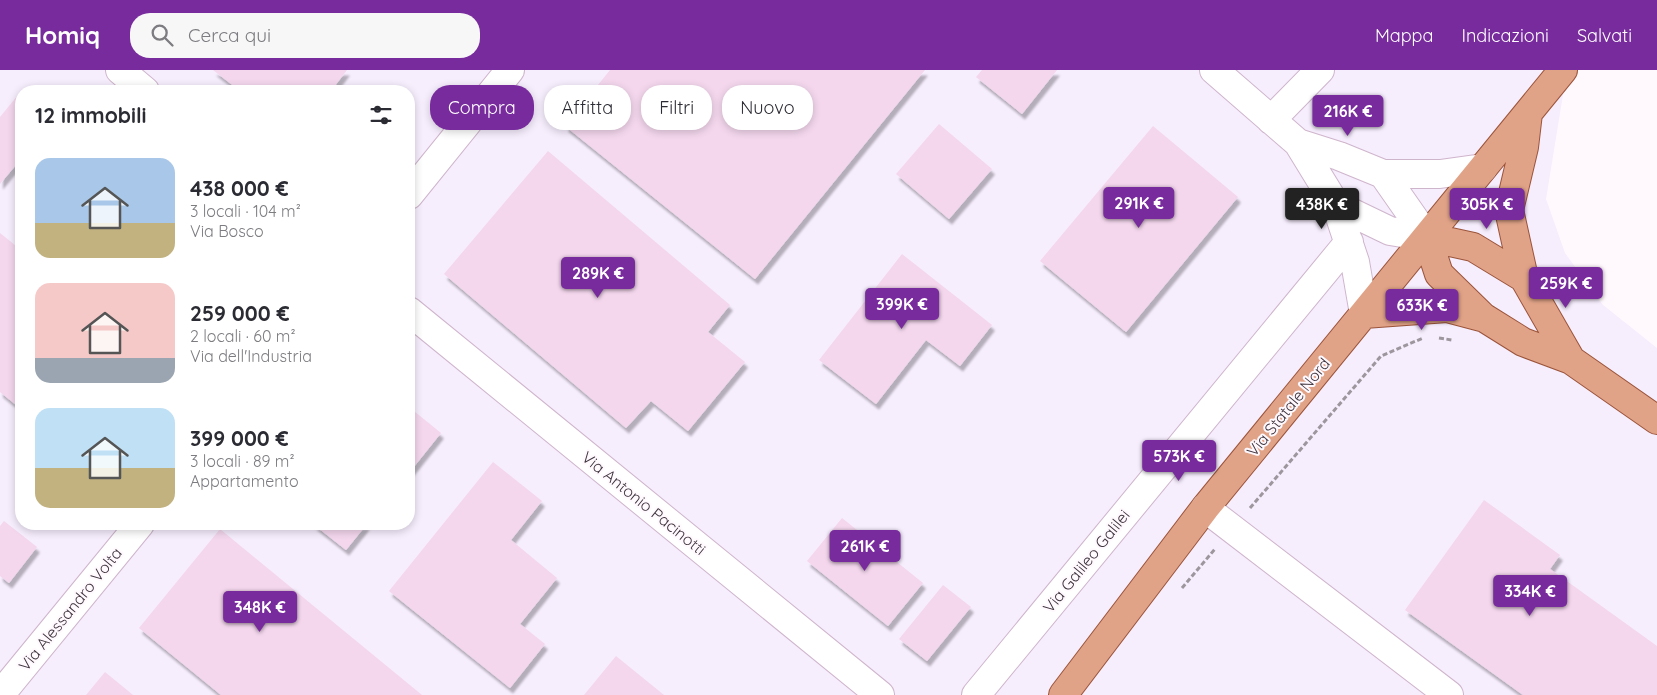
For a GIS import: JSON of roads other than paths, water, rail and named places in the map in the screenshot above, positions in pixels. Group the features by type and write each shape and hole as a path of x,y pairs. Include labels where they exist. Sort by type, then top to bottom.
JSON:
{"main road":[{"path":"1428,237 1563,70"},
{"path":"1528,113 1524,147 1509,210 1524,278 1571,360"},
{"path":"1428,237 1473,247 1524,278"},
{"path":"1428,237 1439,274 1483,318 1523,342 1571,360 1657,420"},
{"name":"Via Statale Nord","path":"1062,695 1205,508 1428,237"},
{"path":"1364,314 1447,308 1483,318"}],"street":[{"path":"120,70 138,85"},
{"path":"415,188 510,70"},
{"path":"1214,70 1298,143 1336,205 1355,262 1364,314"},
{"path":"1271,120 1320,70"},
{"path":"1298,143 1339,156 1383,174 1440,174 1483,168"},
{"path":"1383,174 1428,237"},
{"path":"1336,205 1390,231 1428,237"},
{"name":"Via Galileo Galilei","path":"976,695 1349,242"},
{"name":"Via Antonio Pacinotti","path":"415,316 880,695"},
{"path":"1205,508 1449,695"},
{"name":"Via Alessandro Volta","path":"0,695 135,530"}]}
